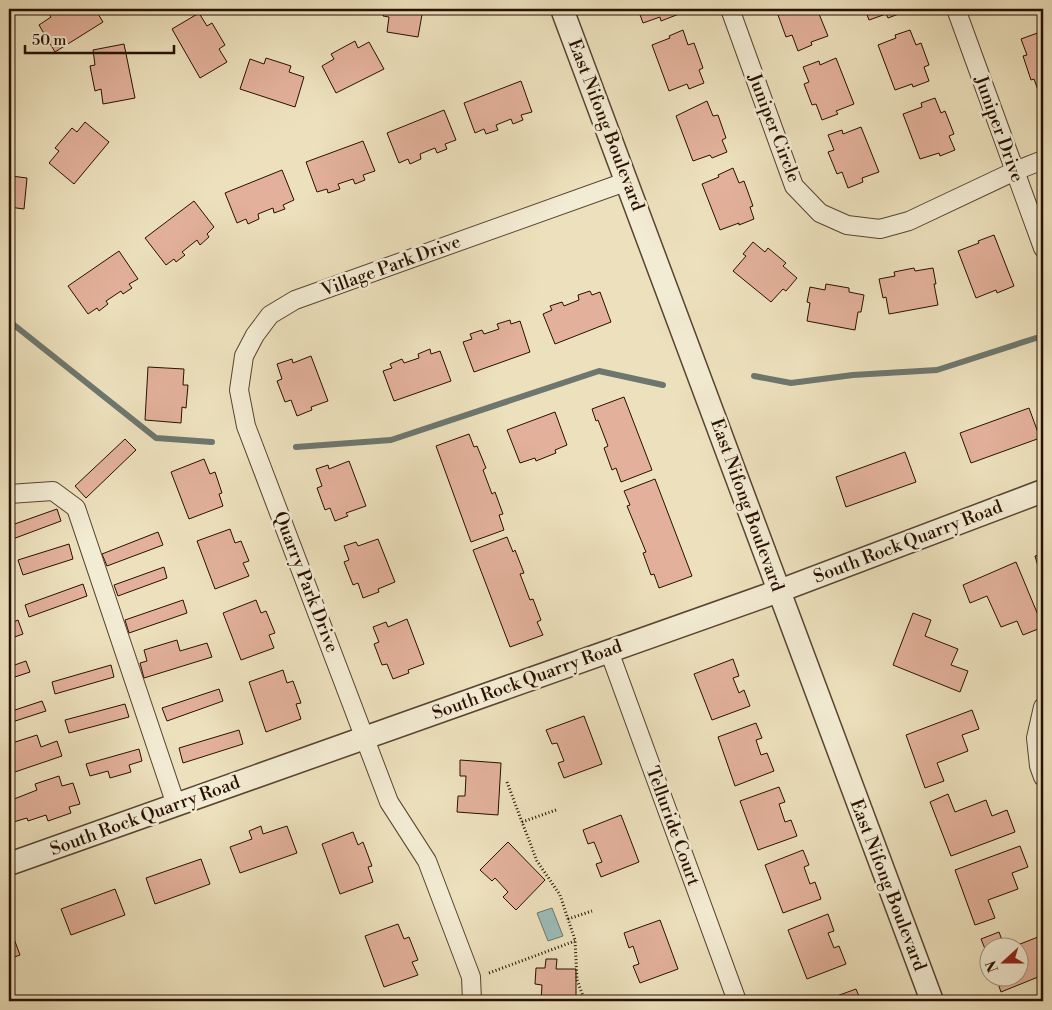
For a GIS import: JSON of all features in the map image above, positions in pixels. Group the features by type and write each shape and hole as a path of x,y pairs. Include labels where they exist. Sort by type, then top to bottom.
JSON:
{"street":[{"name":"East Nifong Boulevard","path":"562,9 628,181 778,590 932,1001"},
{"name":"Juniper Circle","path":"730,9 794,186 820,213 847,225 880,229 909,221 1014,171 1043,160"},
{"name":"Juniper Drive","path":"956,9 1043,248"},
{"name":"Village Park Drive","path":"246,426 239,390 244,356 254,335 270,315 295,300 628,181"},
{"name":"Quarry Park Drive","path":"246,426 389,802 427,861 471,980 472,1001"},
{"name":"South Rock Quarry Road","path":"9,864 609,651 1043,491"},
{"path":"9,494 52,492 76,508 176,805"},
{"name":"Telluride Court","path":"609,651 737,1001"},
{"path":"1043,707 1036,738 1039,766 1043,777"}],"path":[{"path":"507,782 537,861 560,896 575,942 578,980 585,1001"},
{"path":"522,822 556,810"},
{"path":"568,919 592,911"},
{"path":"471,980 575,942"}],"water":[{"path":"552,908 563,936 548,941 537,913"}],"building":[{"path":"53,9 95,9 103,22 55,52 39,25 51,17 48,12"},
{"path":"385,9 423,9 418,37 387,32 389,17 383,16"},
{"path":"638,9 677,9 679,14 661,21 660,17 643,23"},
{"path":"782,9 817,9 828,36 811,42 812,45 798,51 792,35 786,37 778,15 783,13"},
{"path":"865,9 903,9 904,12 888,18 886,14 869,20"},
{"path":"199,13 207,26 212,23 225,45 219,49 227,62 200,78 172,29"},
{"path":"683,30 688,45 694,43 703,68 699,70 704,83 689,89 687,84 669,91 652,45 670,38 669,36"},
{"path":"910,30 916,45 921,43 929,65 924,67 929,81 913,87 912,84 895,90 878,45 896,38 895,35"},
{"path":"1043,31 1043,104 1034,79 1031,80 1023,56 1027,55 1021,39"},
{"path":"355,41 358,48 369,42 384,69 336,93 322,66 334,59 331,54"},
{"path":"124,44 135,98 103,104 101,89 95,91 90,66 95,65 93,50"},
{"path":"266,58 291,66 289,72 304,77 295,107 240,89 250,59 264,64"},
{"path":"836,58 854,104 836,111 838,114 822,120 816,104 812,105 804,84 809,82 803,67 819,61 820,65"},
{"path":"521,81 532,112 521,115 523,120 513,124 511,119 496,125 498,130 486,134 484,129 475,133 464,103"},
{"path":"935,98 941,113 945,111 954,134 949,136 955,150 940,156 939,153 920,159 903,114 922,107 921,103"},
{"path":"707,101 713,116 718,115 726,138 722,140 727,152 712,158 710,155 693,161 676,116"},
{"path":"444,110 456,140 445,144 447,149 437,153 435,148 420,154 421,159 410,164 408,159 399,163 387,133"},
{"path":"85,122 109,142 74,184 49,163 59,151 55,148 72,128 77,132"},
{"path":"861,127 879,172 862,178 863,182 848,188 842,172 837,174 828,152 834,150 828,135 842,130 843,134"},
{"path":"363,141 375,171 363,175 365,180 355,184 353,179 338,184 340,189 328,193 327,189 317,192 306,162"},
{"path":"733,168 739,183 744,181 753,206 750,207 754,219 720,230 702,184 719,177 718,175"},
{"path":"9,169 11,170 11,176 27,178 24,209 9,207"},
{"path":"282,170 294,200 283,205 285,209 274,213 273,208 258,214 259,219 248,224 246,219 237,223 225,193"},
{"path":"194,201 214,227 207,234 209,237 200,245 197,240 182,252 185,255 176,262 174,259 166,265 145,238"},
{"path":"994,235 1014,286 997,293 996,290 976,298 958,251"},
{"path":"753,242 765,252 768,248 786,263 783,266 797,278 786,291 783,289 771,302 733,271 746,256 743,254"},
{"path":"119,251 138,279 129,284 132,288 123,294 121,291 106,301 108,304 99,311 97,308 88,314 68,286"},
{"path":"914,268 915,271 933,268 938,305 889,314 886,297 883,298 879,279 895,276 894,272"},
{"path":"826,284 849,288 849,292 864,295 861,312 858,312 855,330 807,321 810,303 807,302 810,287 825,290"},
{"path":"590,291 592,295 600,292 611,322 555,344 543,314 552,310 550,306 562,302 564,306 579,300 578,295"},
{"path":"510,320 511,324 520,321 530,352 474,372 463,342 472,339 470,334 482,330 484,334 499,329 497,324"},
{"path":"430,349 431,354 440,351 451,381 394,401 383,371 392,368 390,364 402,359 404,363 419,358 418,354"},
{"path":"311,356 328,401 311,407 312,410 297,416 291,400 285,402 277,381 282,379 277,364 292,359 293,363"},
{"path":"148,367 184,369 183,385 188,385 186,408 182,407 181,423 145,420"},
{"path":"624,397 652,470 621,482 616,468 612,470 604,448 608,446 592,409"},
{"path":"1029,408 1040,438 971,463 960,433"},
{"path":"555,412 567,445 555,450 556,453 536,461 535,458 520,463 507,430"},
{"path":"469,434 474,447 477,446 486,468 483,470 492,494 495,492 503,514 499,515 504,530 471,542 436,446"},
{"path":"125,439 136,450 86,498 75,486"},
{"path":"905,452 916,482 846,507 836,477"},
{"path":"204,459 210,474 215,472 222,493 219,494 223,506 189,519 171,472"},
{"path":"349,461 366,506 346,513 348,516 335,521 330,508 325,510 317,488 322,486 316,469 328,465 329,469"},
{"path":"655,479 692,576 659,588 654,574 651,575 643,553 646,552 627,506 630,505 624,491"},
{"path":"57,509 61,521 10,540 9,526"},
{"path":"230,529 235,543 241,541 249,561 243,563 249,576 215,589 197,541"},
{"path":"158,532 163,545 107,566 102,554"},
{"path":"507,537 513,552 515,550 524,573 520,574 530,600 533,599 541,620 537,622 543,635 510,647 473,550"},
{"path":"378,539 395,582 378,589 379,592 363,598 358,583 353,585 344,562 349,560 344,546 356,542 358,546"},
{"path":"69,544 73,559 23,575 18,560"},
{"path":"1043,554 1043,583 1035,556"},
{"path":"1016,562 1043,627 1023,635 1017,621 1001,627 987,596 970,603 963,585"},
{"path":"164,567 167,578 118,596 114,585"},
{"path":"83,584 87,596 29,617 25,605"},
{"path":"183,600 187,613 129,633 125,620"},
{"path":"256,600 261,613 266,611 275,633 269,635 274,648 241,660 223,613"},
{"path":"913,613 931,620 925,636 958,649 951,665 968,671 960,692 893,665"},
{"path":"407,619 424,664 408,670 409,673 393,679 387,664 382,665 374,644 379,642 373,627 386,622 388,627"},
{"path":"18,620 23,634 9,639 9,624"},
{"path":"177,640 180,651 207,643 212,657 144,678 140,663 147,661 144,650"},
{"path":"733,659 739,676 733,678 739,693 744,690 750,706 712,720 694,674"},
{"path":"26,661 30,672 9,679 9,667"},
{"path":"111,665 114,677 55,694 52,682"},
{"path":"283,670 287,683 293,681 301,703 296,704 301,719 266,732 249,682"},
{"path":"219,689 223,701 167,721 162,708"},
{"path":"42,701 46,711 9,723 9,712"},
{"path":"125,704 129,717 69,733 65,720"},
{"path":"972,710 979,729 962,735 968,751 937,763 944,781 925,788 906,735"},
{"path":"584,716 602,764 564,778 558,763 564,761 557,743 552,744 546,730"},
{"path":"756,723 762,738 756,740 761,755 767,753 774,771 735,786 718,737"},
{"path":"239,730 243,744 183,763 179,748"},
{"path":"37,735 41,747 57,741 62,756 9,774 9,744"},
{"path":"139,749 142,761 129,765 131,772 110,778 108,771 90,776 86,764"},
{"path":"460,760 501,763 498,815 457,812 458,796 465,796 466,776 460,776"},
{"path":"59,776 62,786 73,783 80,804 69,807 71,813 48,821 46,815 28,821 27,818 10,823 9,801 37,790 35,784"},
{"path":"779,787 785,802 779,804 785,822 791,820 797,836 758,850 740,801"},
{"path":"948,794 955,812 986,800 992,816 1007,810 1015,832 951,856 930,802"},
{"path":"621,815 639,862 601,877 596,864 602,862 594,842 588,844 583,830"},
{"path":"261,826 263,834 287,826 297,853 240,873 230,847 252,839 249,831"},
{"path":"353,832 358,845 363,842 372,866 368,867 373,882 340,894 322,844"},
{"path":"508,842 545,880 516,910 503,897 508,892 495,878 492,881 480,870"},
{"path":"1020,846 1028,867 1012,873 1018,889 988,900 995,918 975,925 955,870"},
{"path":"803,850 809,865 804,867 810,884 815,882 821,899 783,913 765,865"},
{"path":"201,859 210,884 155,904 146,878"},
{"path":"115,889 125,915 71,935 61,909"},
{"path":"828,914 834,931 828,933 834,948 839,946 846,964 807,979 788,930"},
{"path":"660,920 678,969 640,983 633,966 639,964 633,946 629,948 624,933"},
{"path":"398,924 404,939 409,937 418,960 412,962 418,975 384,987 365,936"},
{"path":"9,929 20,955 9,959"},
{"path":"999,932 1001,938 984,938"},
{"path":"1038,937 1043,951 1043,975 1030,980 1030,940"},
{"path":"546,959 557,959 556,969 576,969 576,1001 541,1001 542,985 535,984 536,968 545,968"},
{"path":"1000,988 1011,988 1001,992"},
{"path":"856,989 861,1001 823,1001"}],"waterway":[{"path":"9,321 156,438 212,442"},
{"path":"754,376 791,383 853,375 937,370 1036,338"},
{"path":"296,447 391,440 599,371 663,385"}]}
